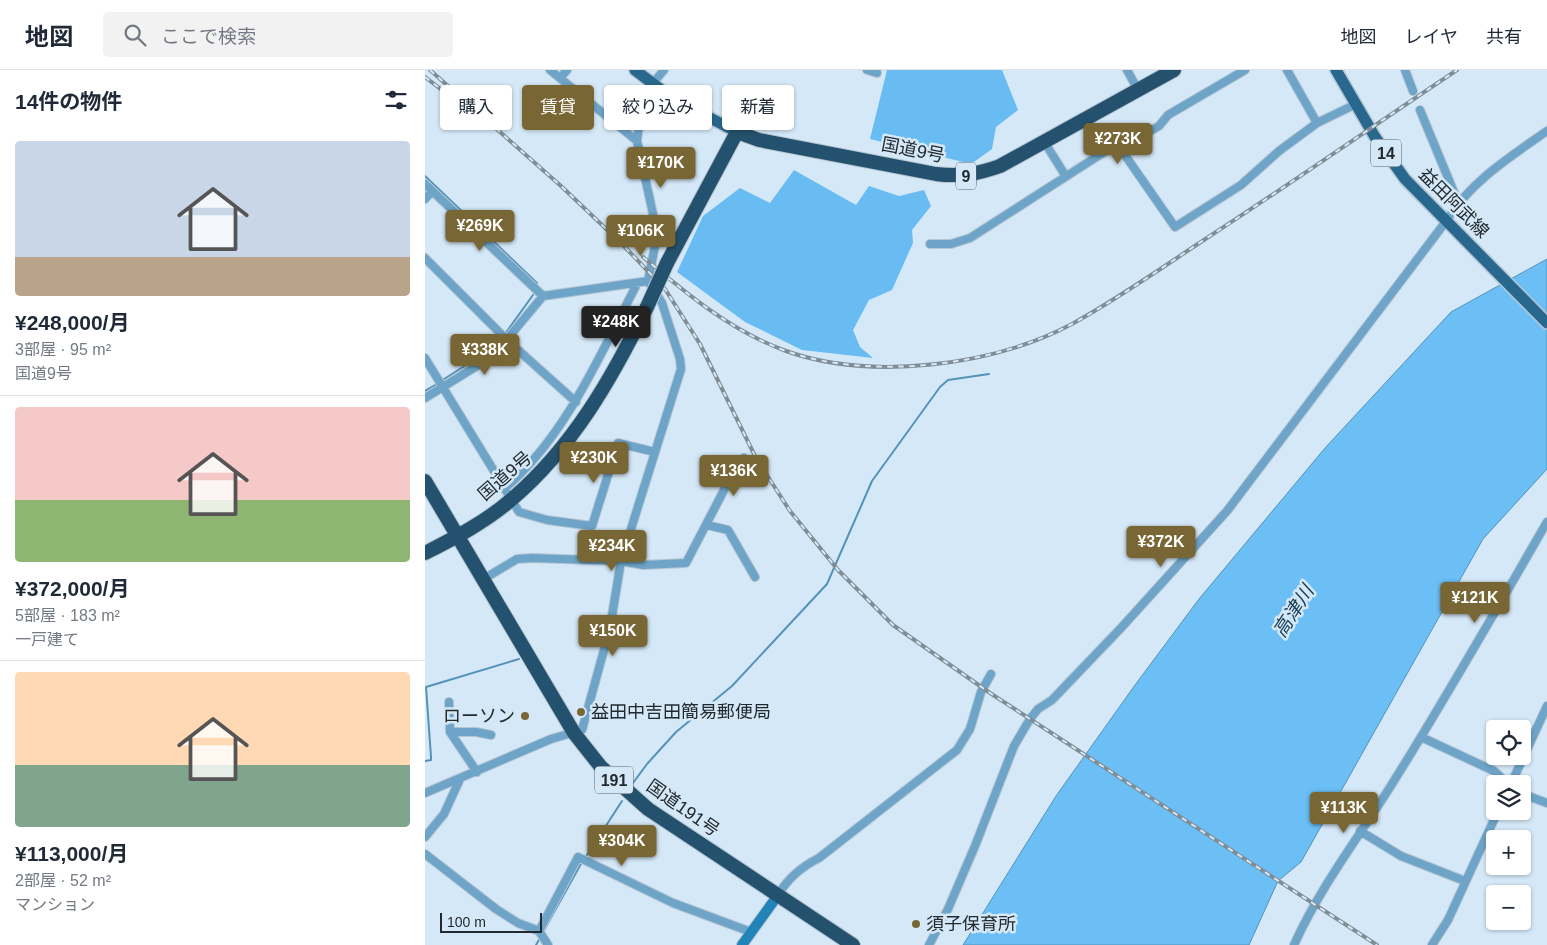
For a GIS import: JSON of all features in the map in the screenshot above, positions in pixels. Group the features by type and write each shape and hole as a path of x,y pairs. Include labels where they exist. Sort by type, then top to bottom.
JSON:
{"highway":[{"name":"国道9号","path":"425,553 457,537 507,495 537,476 574,433 597,400 737,132 759,140 800,148 955,176 974,175 1000,166 1174,70"},
{"name":"国道191号","path":"425,481 574,733 601,767 648,809 853,945"}],"main road":[{"path":"635,70 672,98 737,132"},
{"name":"益田阿武線","path":"1336,70 1395,166 1547,323"},
{"path":"742,945 778,895"}],"street":[{"path":"551,70 637,141"},
{"path":"560,78 567,70"},
{"path":"425,793 551,739 582,730 585,724 610,628 621,561 679,378 680,359 662,303 648,281 656,241 651,194 637,141 643,95 665,70"},
{"path":"867,70 877,73"},
{"path":"1127,70 1138,90"},
{"path":"930,244 951,244 970,238 1065,175 1111,147 1120,148 1159,126 1168,115 1245,70"},
{"path":"1287,70 1317,123"},
{"path":"1405,70 1413,91"},
{"path":"1120,148 1175,227 1241,185 1279,151 1317,123 1356,104"},
{"path":"1420,110 1458,202"},
{"path":"929,945 948,909 975,846 1001,776 1025,726 1038,709 1052,700 1121,628 1227,511 1449,221 1458,202 1494,170 1547,131"},
{"path":"1045,142 1065,175"},
{"path":"425,184 543,296"},
{"path":"425,199 432,191"},
{"path":"656,241 679,240"},
{"path":"425,258 508,341 576,402"},
{"path":"425,398 493,356 508,341 543,296 648,281"},
{"path":"507,495 535,460 576,402 637,284"},
{"path":"425,358 519,512 547,520 592,526 618,443 655,452"},
{"path":"483,580 517,559 621,561 643,565 686,563 735,469 744,458"},
{"path":"1294,945 1307,916 1421,737 1547,522"},
{"path":"707,525 727,530 755,577"},
{"path":"778,895 785,883 805,865 819,858 957,750 970,729 981,692 991,674"},
{"path":"449,702 450,732 477,772"},
{"path":"1514,775 1547,706"},
{"path":"450,732 476,732 491,735"},
{"path":"1421,737 1499,775"},
{"path":"425,837 444,814 460,779"},
{"path":"1531,797 1547,803"},
{"path":"1432,945 1448,920 1494,820"},
{"path":"1360,831 1401,856 1465,881"},
{"path":"425,854 518,924 539,931 548,945"},
{"path":"539,931 578,858 673,903 751,932"}],"shaded area":[{"path":"887,70 1002,70 1018,110 996,127 992,149 971,164 870,139"},
{"path":"794,170 856,205 869,186 899,196 924,190 931,206 912,230 913,243 892,290 869,300 853,330 860,347 873,358 802,350 745,322 677,272 703,216 740,188 770,203"}],"water":[{"name":"高津川","path":"1547,259 1547,469 1483,539 1301,862 1278,881 1249,945 963,945 1056,796 1135,685 1199,599 1325,448 1451,312"}],"waterway":[{"path":"425,176 537,283"},
{"path":"505,334 533,295"},
{"path":"441,381 474,360 502,337"},
{"path":"633,783 647,764 676,732 732,686 827,584 872,481 940,387 948,380 989,374"},
{"path":"425,391 437,384"},
{"path":"425,761 431,760 426,687 519,659"},
{"path":"585,858 622,801"},
{"path":"543,932 582,862"},
{"path":"536,945 540,938"}],"railway":[{"path":"430,70 561,186 621,243 665,289 700,344 756,458 790,511 838,570 893,625 990,693 1377,945"},
{"path":"643,257 693,298 728,322 766,343 786,351 819,360 855,365 893,367 969,359 1006,350 1041,338 1090,314 1244,214 1457,70"},
{"path":"425,77 440,89"}],"place":[{"name":"益田中吉田簡易郵便局","path":"581,712"},
{"name":"ローソン","path":"525,716"},
{"name":"須子保育所","path":"916,924"}]}
